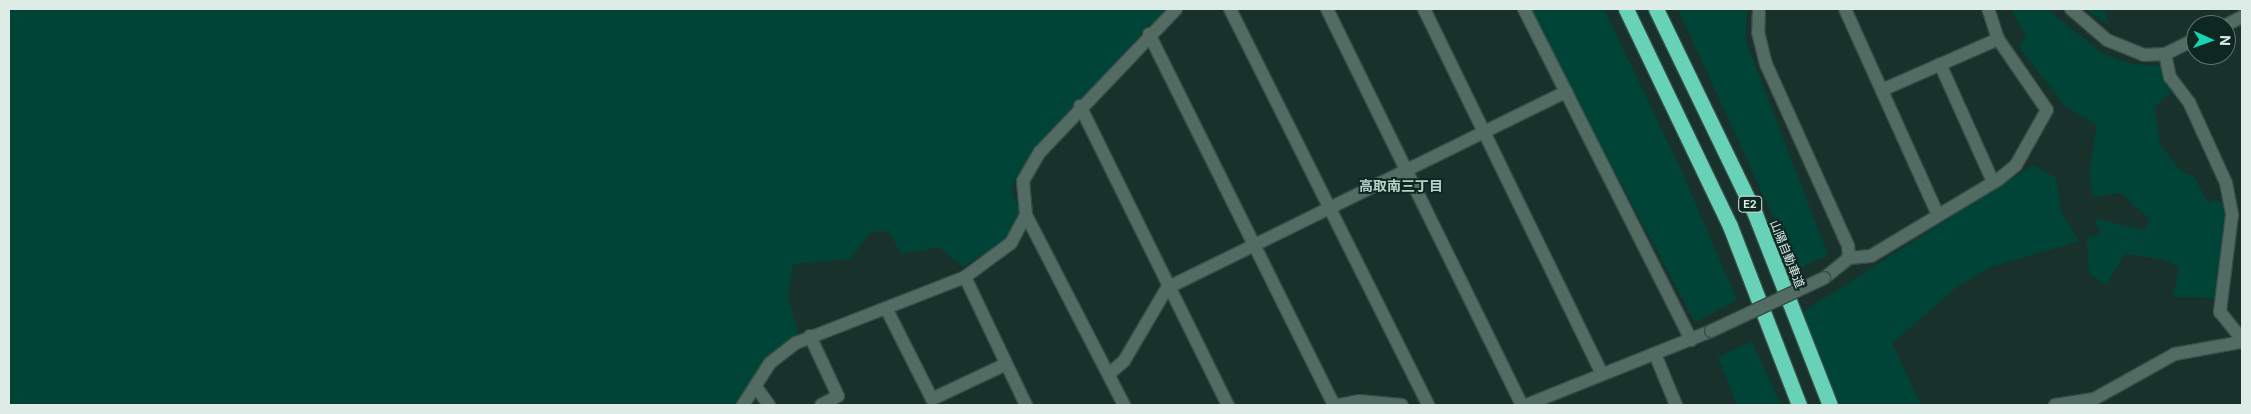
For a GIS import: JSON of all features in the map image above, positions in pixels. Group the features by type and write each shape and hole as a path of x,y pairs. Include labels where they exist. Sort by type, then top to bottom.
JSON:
{"highway":[{"name":"E2","path":"1626,9 1730,226 1799,405"},
{"name":"山陽自動車道","path":"1656,9 1755,214 1830,405"}],"street":[{"path":"1124,405 1026,215 1023,181 1080,106 1149,34 1176,9"},
{"path":"1230,9 1428,405"},
{"path":"1327,9 1522,405"},
{"path":"1424,9 1602,374"},
{"path":"1524,9 1691,340"},
{"path":"1759,9 1758,32 1766,64 1843,232 1849,258"},
{"path":"1847,9 1938,215"},
{"path":"1526,405 1711,331 1824,278 1849,258 1871,256 1993,182 2016,165 2047,110 1998,39 1988,9"},
{"path":"2071,9 2125,50 2165,54 2186,44"},
{"path":"1149,34 1334,405"},
{"path":"1882,90 1998,39"},
{"path":"2055,405 2096,402 2175,354 2208,351 2242,340 2220,312 2232,215 2226,183 2189,102 2170,77 2165,54"},
{"path":"1940,64 1993,182"},
{"path":"1109,374 1124,361 1168,288 1483,131 1566,92"},
{"path":"1080,106 1168,288 1228,405"},
{"path":"743,405 770,363 810,336 965,277 1011,243 1026,215"},
{"path":"965,277 1026,405"},
{"path":"886,308 932,399 1006,364"},
{"path":"810,336 838,396 821,405"},
{"path":"1655,354 1676,405"},
{"path":"756,387 769,405"},
{"path":"1339,405 1359,401 1402,405"}],"green space":[{"path":"9,9 1170,9 1147,27 1026,162 1011,189 1021,214 1009,238 963,267 939,247 901,254 890,233 881,231 869,233 851,259 793,264 788,297 799,334 740,405 9,405"},
{"path":"1528,9 1604,9 1683,174 1737,300 1695,322"},
{"path":"1678,9 1747,9 1745,39 1828,255 1797,269"},
{"path":"2011,9 2047,9 2102,53 2131,64 2162,66 2173,91 2155,106 2160,145 2181,171 2194,177 2208,202 2221,201 2225,217 2215,298 2173,297 2179,267 2162,259 2125,254 2106,285 2089,273 2087,238 2101,234 2094,218 2144,230 2150,220 2121,193 2093,197 2089,174 2097,125 2065,106 2019,47 2026,36"},
{"path":"2085,9 2104,9 2109,25"},
{"path":"2033,165 2056,178 2061,212 2079,241 1991,267 1958,286 1892,343 1921,405 1840,405 1801,313"},
{"path":"1752,341 1781,405 1737,405 1718,357"}],"district":[{"name":"高取南三丁目","path":"1401,186"}]}
